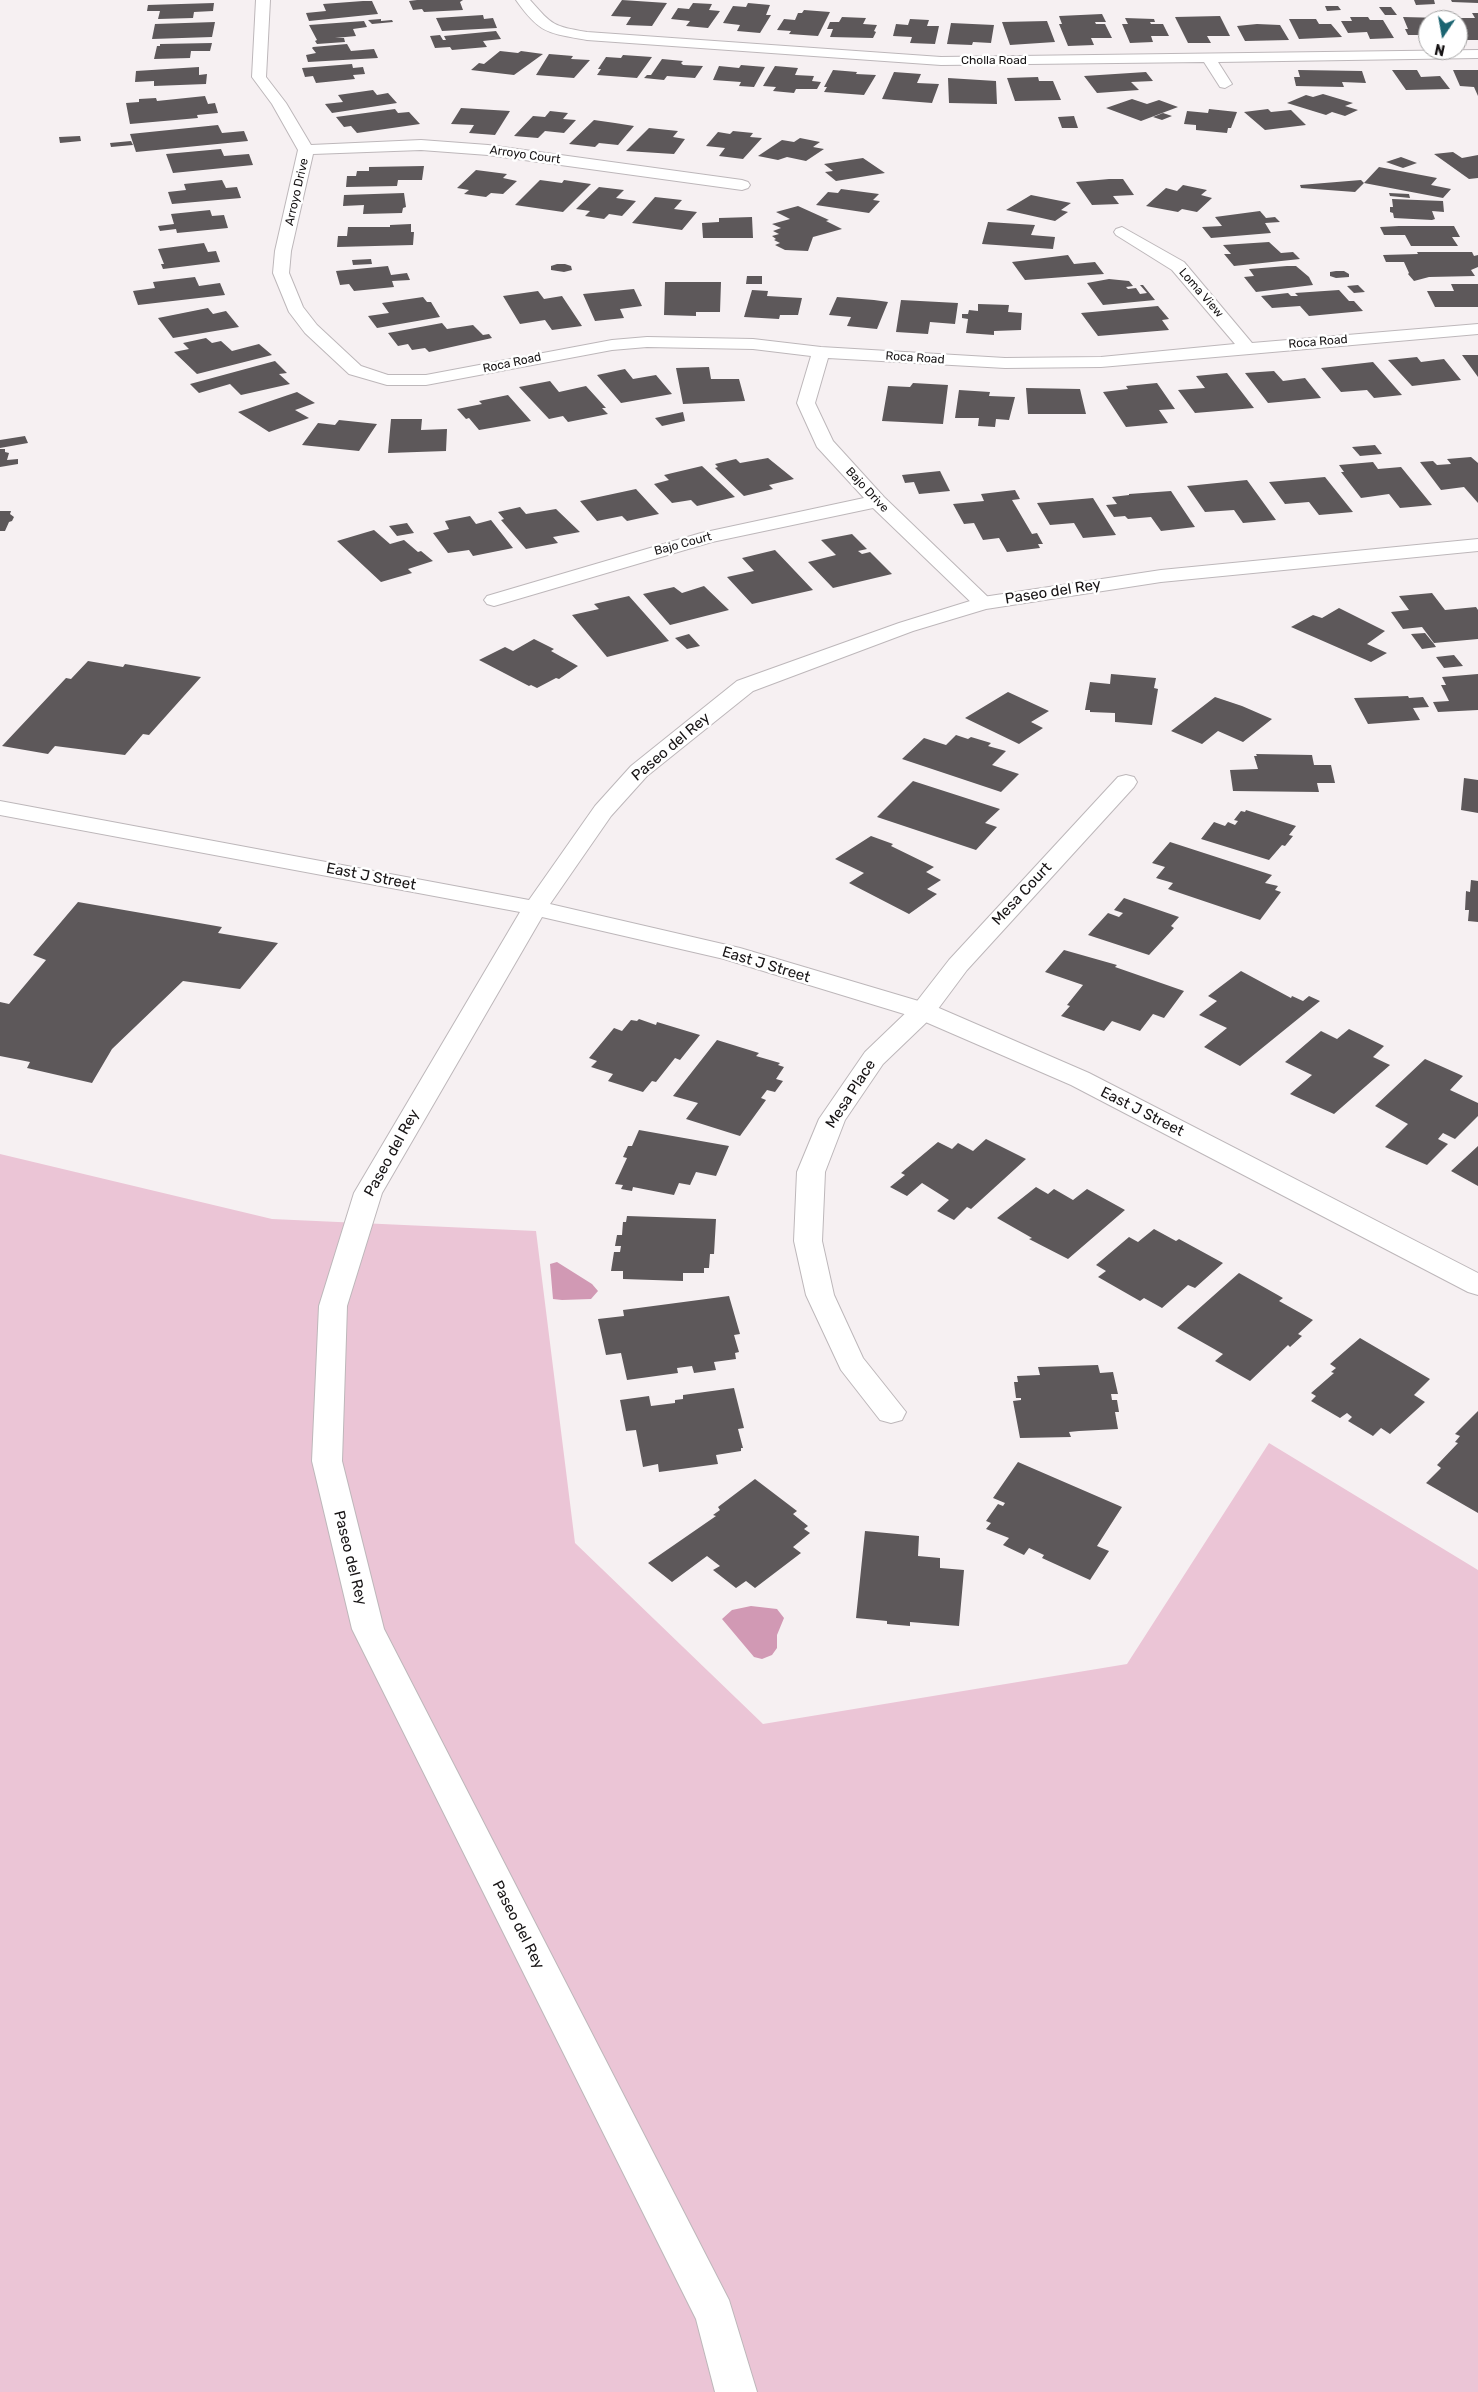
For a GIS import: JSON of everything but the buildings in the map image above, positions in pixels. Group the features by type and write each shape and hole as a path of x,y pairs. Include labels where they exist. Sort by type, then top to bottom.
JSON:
{"street":[{"name":"Arroyo Drive","path":"263,0 259,77 279,104 306,150 283,251 281,272 295,308 311,329 355,370"},
{"name":"Cholla Road","path":"523,0 544,24 558,31 587,36 941,61 1478,54"},
{"path":"1208,57 1225,84"},
{"name":"Arroyo Court","path":"306,150 421,145 488,150 742,185"},
{"name":"Loma View","path":"1122,232 1178,266 1247,348"},
{"name":"Roca Road","path":"355,370 387,380 426,380 612,345 647,342 718,342 821,352 1005,363 1101,362 1478,329"},
{"name":"Bajo Drive","path":"821,352 806,402 824,443 876,502 983,603"},
{"name":"Bajo Court","path":"494,600 708,537 876,502"},
{"name":"Paseo del Rey","path":"736,2392 715,2314 368,1629 327,1461 333,1306 368,1193 535,908 603,811 639,771 745,686 906,627 983,603 1058,590 1161,576 1477,547"},
{"name":"Mesa Court","path":"923,1011 958,965 1126,782"},
{"name":"East J Street","path":"0,808 535,908 732,953 923,1011 1080,1079 1478,1285"},
{"name":"Mesa Place","path":"891,1412 851,1363 820,1295 808,1240 811,1172 837,1111 874,1058 923,1011"}],"shaded area":[{"path":"0,1154 272,1219 536,1231 575,1543 763,1724 1127,1664 1269,1443 1478,1570 1478,2392 0,2392"},
{"path":"557,1262 592,1284 598,1291 591,1299 553,1299 550,1264"},
{"path":"751,1606 777,1609 784,1618 777,1635 777,1648 772,1655 762,1659 754,1657 722,1619 732,1610"}]}
